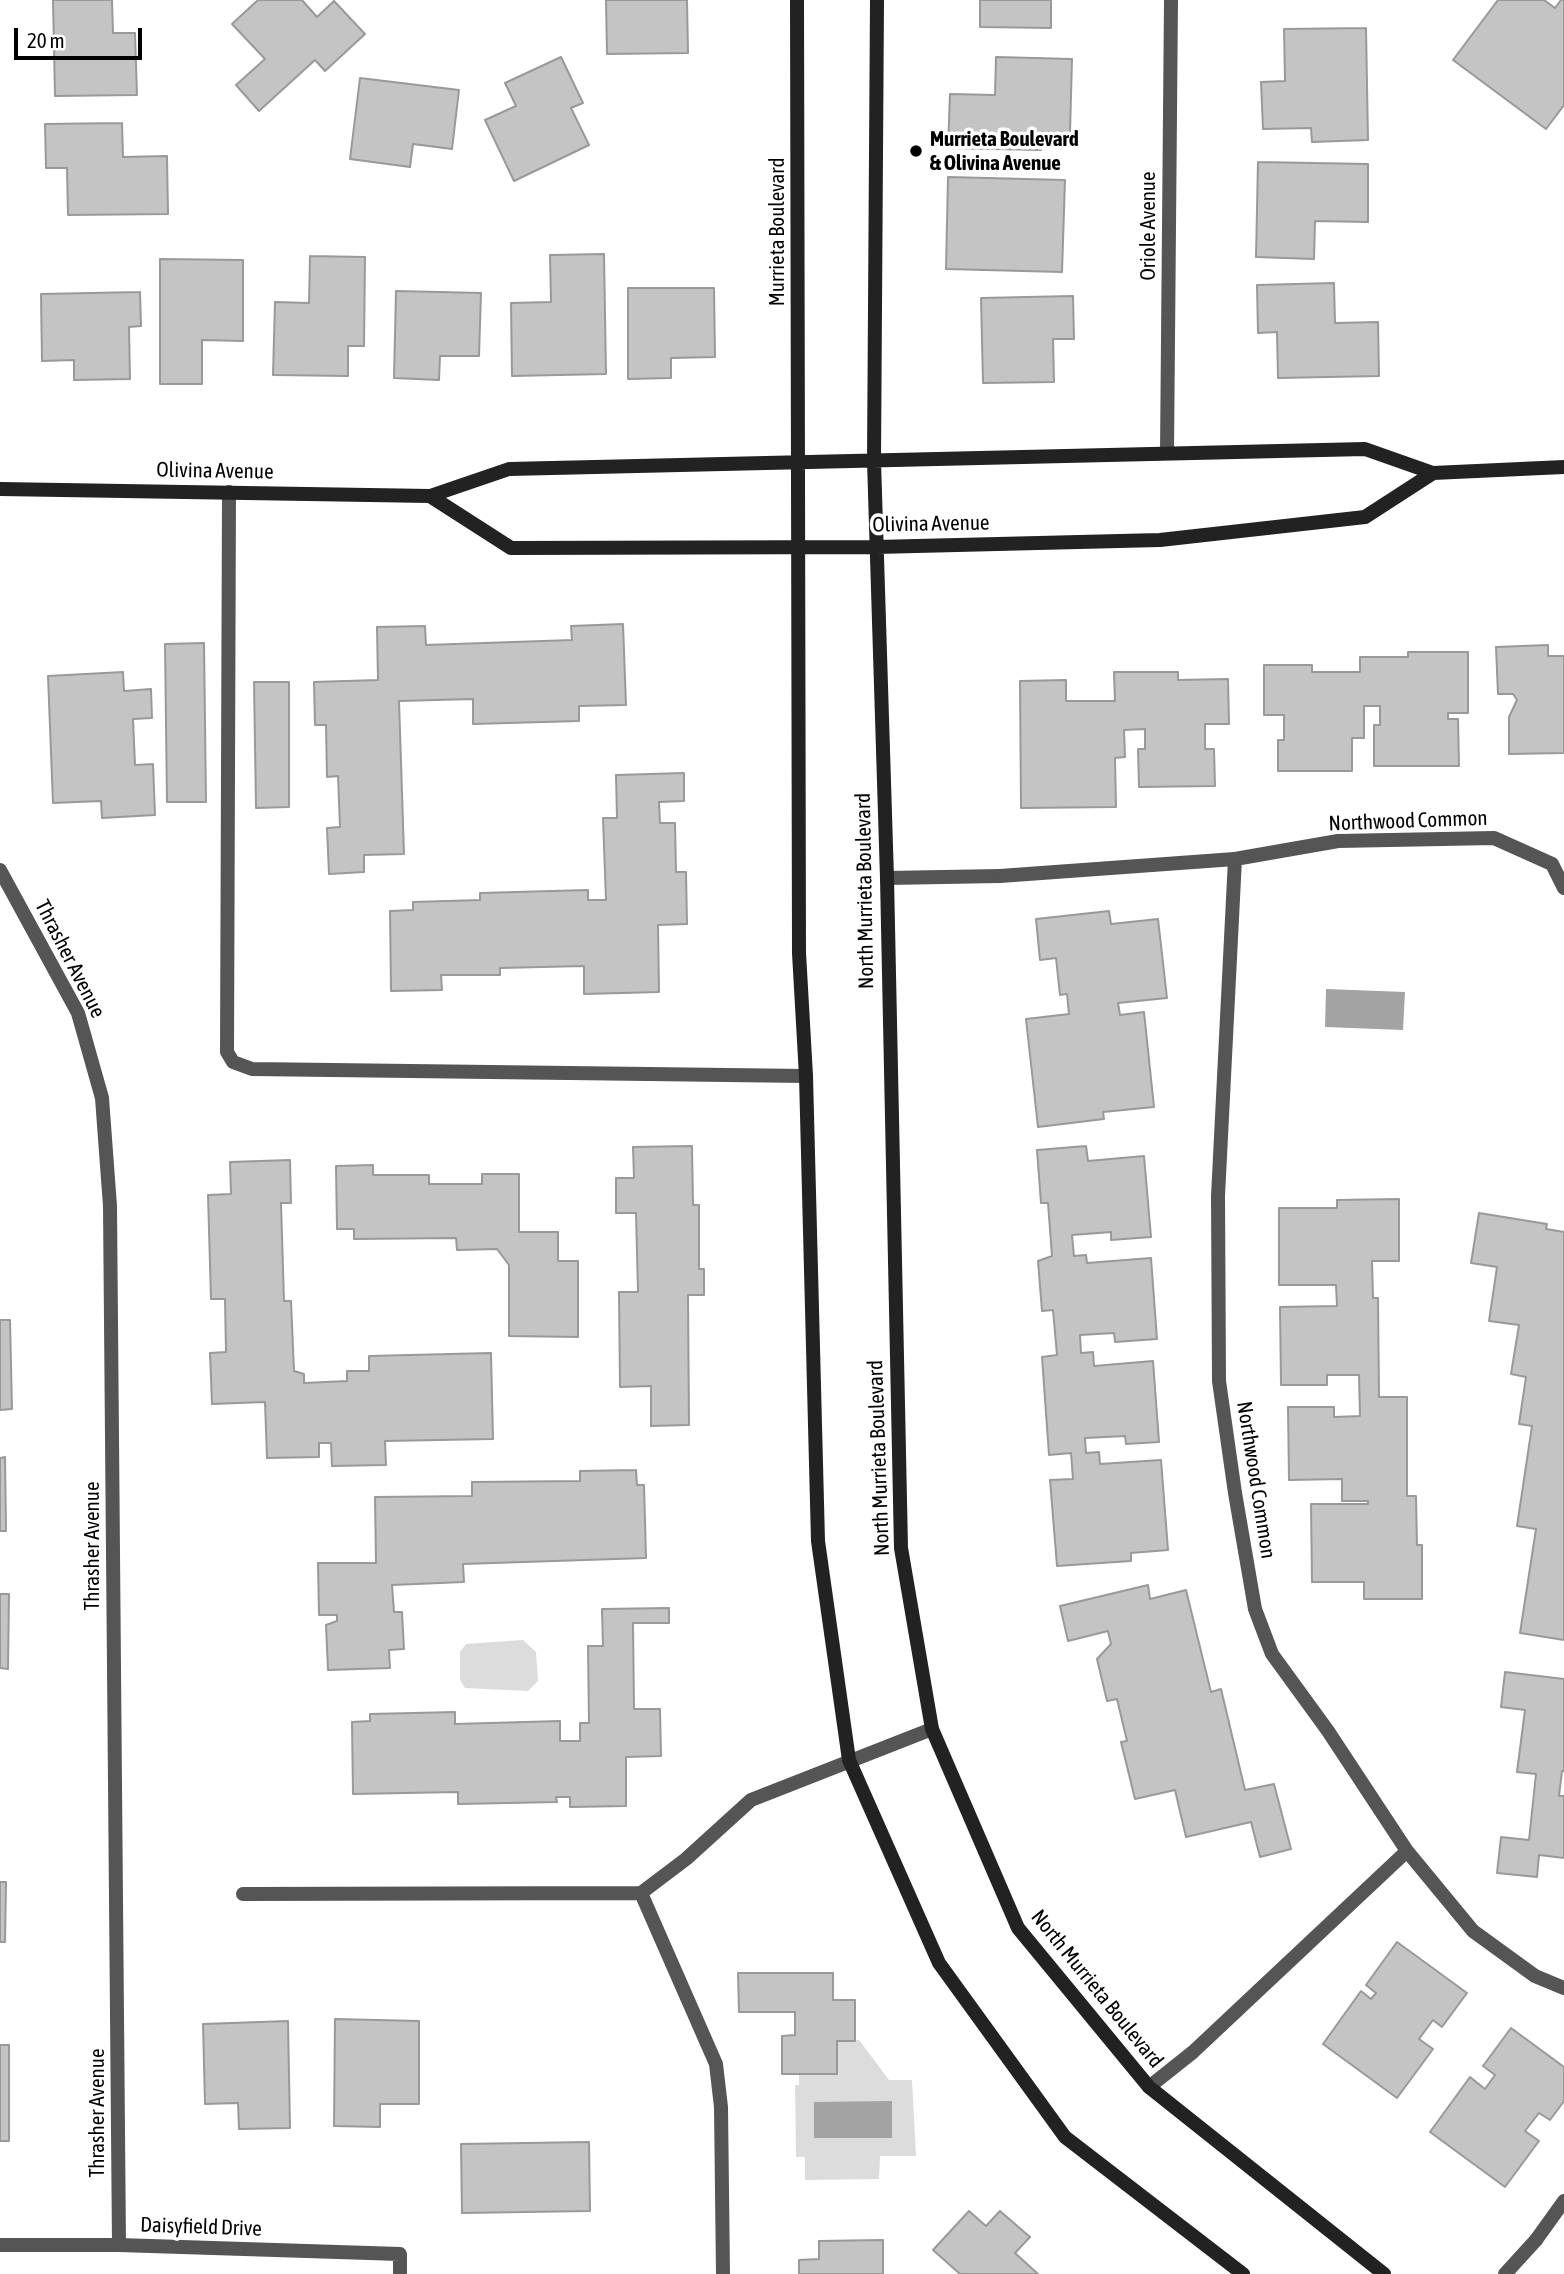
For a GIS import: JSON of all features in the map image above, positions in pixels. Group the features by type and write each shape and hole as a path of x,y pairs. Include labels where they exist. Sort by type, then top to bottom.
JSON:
{"main road":[{"name":"Murrieta Boulevard","path":"797,0 799,463"},
{"path":"874,461 877,0"},
{"name":"Olivina Avenue","path":"0,489 430,496 509,469 1365,449 1433,473 1564,467"},
{"name":"North Murrieta Boulevard","path":"874,461 887,878 901,1548 932,1729 1018,1928 1149,2087 1384,2274"},
{"path":"799,463 799,953 806,1076 818,1541 849,1760 939,1963 1065,2137 1243,2274"},
{"name":"Olivina Avenue","path":"430,496 511,548 876,547 1160,540 1365,517 1433,473"}],"street":[{"name":"Oriole Avenue","path":"1167,452 1171,0"},
{"path":"229,492 227,1052 233,1062 252,1069 806,1076"},
{"name":"Northwood Common","path":"887,878 1000,877 1235,859 1338,841 1494,838 1552,864 1564,888"},
{"name":"Northwood Common","path":"1235,859 1218,1196 1219,1381 1255,1609 1272,1654 1328,1731 1407,1851 1473,1931 1535,1976 1564,1988"},
{"name":"Thrasher Avenue","path":"0,870 78,1013 102,1098 110,1206 119,2245"},
{"path":"243,1894 641,1893 686,1859 751,1800 932,1729"},
{"path":"1149,2087 1193,2052 1407,1851"},
{"path":"641,1893 716,2064 721,2107 723,2274"},
{"path":"1505,2274 1536,2240 1564,2201"},
{"name":"Daisyfield Drive","path":"0,2245 119,2245 400,2254 400,2274"}],"shaded area":[{"path":"1326,989 1405,992 1403,1030 1325,1027"},
{"path":"523,1640 536,1652 538,1681 528,1691 465,1688 460,1680 460,1652 466,1644"},
{"path":"859,2040 889,2080 912,2080 916,2156 880,2156 879,2179 805,2180 805,2157 796,2157 795,2085 799,2085 799,2074 837,2074 837,2041"},
{"path":"892,2101 892,2138 814,2138 814,2102"}],"building":[{"path":"53,0 112,0 113,33 135,33 137,95 55,96"},
{"path":"258,0 302,0 317,17 334,1 365,34 325,71 315,60 259,111 236,85 265,59 232,24"},
{"path":"606,0 687,0 688,53 607,54"},
{"path":"980,0 1051,0 1051,28 980,27"},
{"path":"1498,0 1544,0 1555,8 1564,0 1564,105 1546,129 1453,60"},
{"path":"1366,28 1368,140 1312,142 1311,128 1263,129 1261,82 1285,81 1284,29"},
{"path":"561,57 583,103 571,108 589,145 514,181 485,120 516,106 505,83"},
{"path":"996,57 1072,59 1070,133 1042,132 1041,150 948,148 950,94 995,95"},
{"path":"360,78 459,90 452,149 413,144 410,167 350,159"},
{"path":"122,123 123,157 167,156 168,214 68,215 67,168 46,168 45,124"},
{"path":"1258,162 1368,164 1368,222 1315,221 1314,259 1256,257"},
{"path":"948,177 1065,180 1062,272 946,269"},
{"path":"604,254 606,374 512,376 511,303 551,302 550,255"},
{"path":"310,256 365,257 364,346 348,346 348,376 273,375 275,302 309,303"},
{"path":"160,259 243,260 243,341 202,340 202,384 160,384"},
{"path":"1334,283 1335,323 1378,322 1379,376 1278,378 1277,332 1258,333 1257,285"},
{"path":"628,288 714,288 715,357 671,358 671,378 628,379"},
{"path":"396,291 481,293 479,356 440,356 439,380 394,378"},
{"path":"140,292 141,326 129,327 130,379 74,380 74,360 42,361 41,294"},
{"path":"1073,296 1074,339 1053,339 1054,382 983,383 981,298"},
{"path":"623,624 626,705 579,706 579,721 473,724 473,699 399,701 404,854 364,855 364,872 329,874 327,828 340,827 338,776 327,777 326,725 315,725 314,682 378,680 377,627 425,626 426,645 572,640 571,626"},
{"path":"204,643 206,802 167,802 165,644"},
{"path":"1548,645 1548,656 1564,656 1564,753 1509,754 1509,717 1517,700 1513,694 1498,694 1496,647"},
{"path":"1408,652 1468,652 1468,713 1448,713 1448,719 1458,719 1459,766 1374,766 1374,725 1380,725 1380,706 1364,706 1364,738 1352,738 1352,771 1278,771 1278,740 1284,740 1284,715 1264,715 1264,665 1312,665 1312,672 1360,672 1360,657 1408,657"},
{"path":"123,672 124,691 151,689 152,718 133,719 135,765 153,764 155,815 102,818 101,801 53,803 48,676"},
{"path":"1114,672 1178,672 1178,680 1228,679 1229,724 1205,724 1205,749 1214,749 1215,786 1139,787 1138,749 1145,749 1145,729 1124,730 1125,757 1115,758 1116,807 1021,808 1020,681 1066,680 1066,701 1115,701"},
{"path":"254,682 289,682 289,807 256,808"},
{"path":"684,773 684,801 659,802 660,823 675,823 676,872 686,872 687,924 658,925 659,992 584,994 584,966 500,968 500,975 441,975 442,990 391,991 390,911 413,910 413,902 480,900 480,893 588,890 588,900 606,900 603,818 617,818 616,775"},
{"path":"1109,911 1111,924 1158,919 1167,998 1118,1003 1120,1015 1144,1012 1154,1107 1103,1112 1104,1119 1038,1127 1026,1019 1069,1014 1067,994 1060,995 1056,958 1040,960 1036,919"},
{"path":"692,1146 693,1205 699,1205 699,1269 704,1269 704,1295 688,1295 689,1425 651,1426 651,1386 620,1387 619,1292 638,1292 636,1213 616,1213 616,1178 634,1178 633,1147"},
{"path":"1086,1146 1088,1161 1144,1156 1151,1237 1111,1240 1111,1232 1072,1235 1074,1256 1086,1255 1087,1263 1151,1258 1157,1339 1115,1342 1114,1333 1080,1335 1081,1353 1093,1352 1094,1366 1153,1361 1159,1442 1126,1444 1125,1436 1085,1438 1086,1453 1099,1452 1100,1464 1161,1460 1168,1550 1131,1553 1131,1561 1057,1566 1050,1480 1073,1479 1071,1453 1049,1455 1042,1357 1057,1355 1053,1310 1042,1311 1038,1261 1052,1256 1048,1203 1041,1203 1037,1150"},
{"path":"290,1160 291,1203 281,1203 284,1301 291,1301 294,1371 304,1374 304,1383 347,1381 347,1371 369,1371 369,1356 491,1353 493,1439 385,1441 386,1465 332,1466 331,1443 319,1443 319,1457 267,1458 265,1402 212,1404 210,1353 226,1352 225,1299 211,1299 208,1195 231,1194 230,1162"},
{"path":"373,1165 373,1175 429,1175 429,1184 482,1184 482,1174 519,1174 519,1232 558,1232 558,1261 578,1261 578,1337 509,1336 509,1265 497,1249 457,1250 456,1238 354,1239 354,1229 337,1229 336,1166"},
{"path":"1399,1199 1399,1261 1372,1261 1373,1298 1378,1298 1379,1397 1407,1397 1407,1496 1416,1496 1417,1545 1422,1545 1422,1599 1364,1599 1364,1582 1312,1582 1311,1504 1368,1504 1368,1501 1342,1501 1342,1479 1289,1480 1288,1407 1334,1407 1334,1417 1360,1416 1359,1375 1327,1375 1327,1385 1281,1385 1280,1307 1337,1306 1336,1285 1279,1285 1279,1208 1337,1208 1337,1200"},
{"path":"1479,1213 1547,1224 1546,1229 1564,1232 1564,1640 1520,1633 1536,1529 1517,1526 1532,1426 1519,1424 1526,1377 1511,1374 1519,1325 1489,1321 1497,1267 1471,1263"},
{"path":"0,1320 10,1320 12,1409 0,1410"},
{"path":"5,1457 6,1531 0,1531 0,1458"},
{"path":"636,1470 637,1485 644,1485 646,1558 463,1564 464,1582 392,1585 394,1612 402,1612 404,1649 389,1650 390,1668 328,1670 326,1625 337,1621 337,1615 319,1615 318,1563 376,1563 375,1497 472,1496 472,1482 580,1481 580,1471"},
{"path":"1148,1585 1150,1599 1186,1590 1211,1692 1221,1689 1245,1790 1274,1784 1291,1849 1260,1857 1251,1822 1186,1837 1175,1790 1135,1799 1121,1742 1127,1741 1117,1699 1107,1701 1097,1659 1111,1644 1108,1631 1068,1641 1060,1606"},
{"path":"0,1594 9,1594 8,1669 0,1668"},
{"path":"669,1608 669,1623 633,1623 634,1709 660,1709 661,1756 626,1757 626,1806 570,1807 570,1797 556,1797 557,1802 458,1804 458,1792 353,1794 352,1722 370,1721 370,1714 455,1712 455,1724 560,1721 560,1741 580,1741 580,1723 589,1723 588,1646 603,1646 602,1609"},
{"path":"1505,1672 1564,1679 1564,1771 1559,1796 1564,1796 1564,1858 1539,1855 1537,1877 1497,1873 1501,1837 1529,1840 1536,1774 1517,1772 1525,1710 1501,1707"},
{"path":"0,1882 6,1882 5,1942 0,1942"},
{"path":"1397,1942 1467,1993 1442,2027 1433,2020 1419,2039 1433,2049 1397,2098 1323,2044 1361,1991 1371,1999 1376,1993 1366,1985"},
{"path":"738,1973 833,1973 833,2000 855,2000 855,2041 837,2041 837,2074 782,2074 782,2036 795,2035 795,2012 739,2012"},
{"path":"335,2019 419,2021 419,2104 380,2104 380,2127 334,2126"},
{"path":"288,2021 290,2128 239,2129 238,2103 205,2104 203,2024"},
{"path":"1511,2028 1564,2067 1564,2101 1550,2120 1539,2113 1525,2131 1539,2141 1505,2187 1430,2132 1470,2077 1485,2089 1495,2075 1483,2066"},
{"path":"0,2045 9,2045 9,2141 0,2141"},
{"path":"589,2142 590,2211 462,2213 461,2144"},
{"path":"969,2211 986,2226 1000,2211 1030,2237 1015,2253 1038,2274 960,2274 933,2250"},
{"path":"883,2240 883,2274 799,2274 799,2260 819,2259 819,2241"}],"place":[{"name":"Murrieta Boulevard & Olivina Avenue","path":"916,151"}]}
